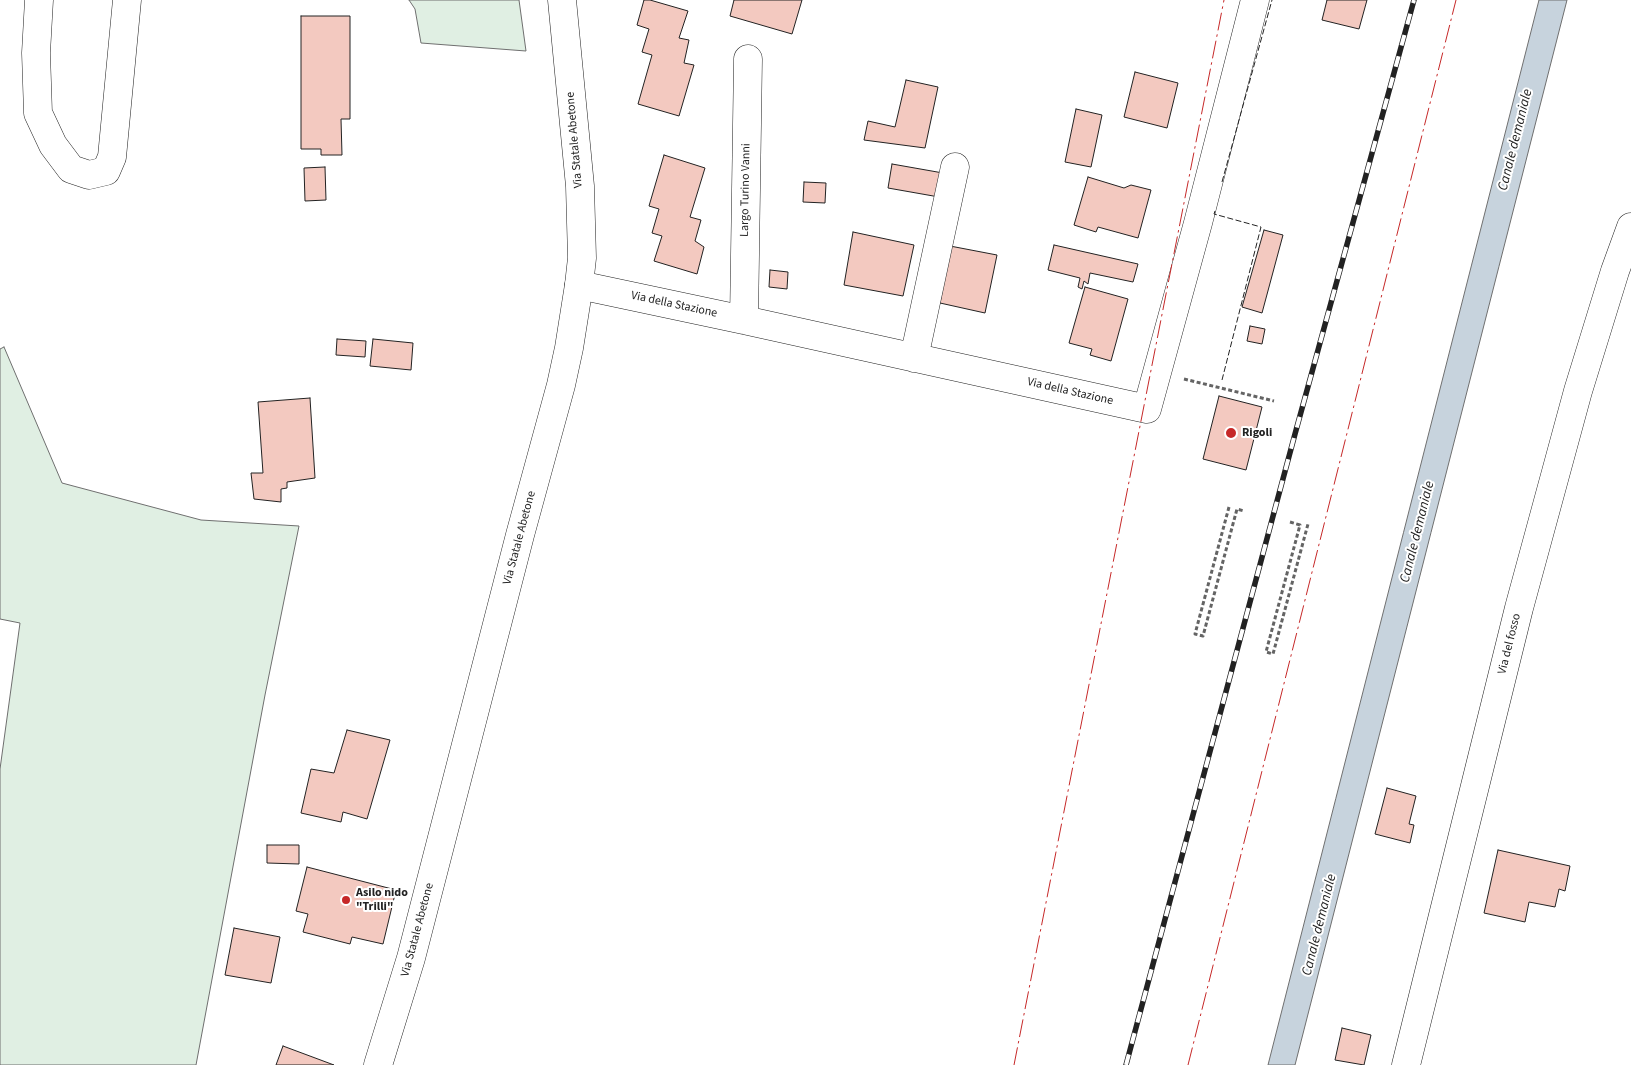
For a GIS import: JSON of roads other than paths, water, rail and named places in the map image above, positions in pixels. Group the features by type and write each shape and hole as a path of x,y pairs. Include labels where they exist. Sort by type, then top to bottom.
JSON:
{"street":[{"path":"39,0 36,53 38,113 53,145 71,170 89,175 106,171 112,157 126,0"},
{"name":"Via Statale Abetone","path":"378,1065 411,958 561,385 579,285 582,258 580,186 562,0"},
{"name":"Via della Stazione","path":"579,285 1147,410 1255,0"},
{"name":"Largo Turino Vanni","path":"744,320 748,59"},
{"path":"914,358 955,167"},
{"name":"Via del fosso","path":"1406,1065 1519,608 1578,391 1631,227"}],"water":[{"name":"Canale demaniale","path":"1539,0 1567,0 1295,1065 1268,1065"}],"railway":[{"path":"1126,1065 1295,434 1414,0"}],"place":[{"name":"Rigoli","path":"1231,433"},
{"name":"Asilo nido \"Trilli\"","path":"346,900"}]}
